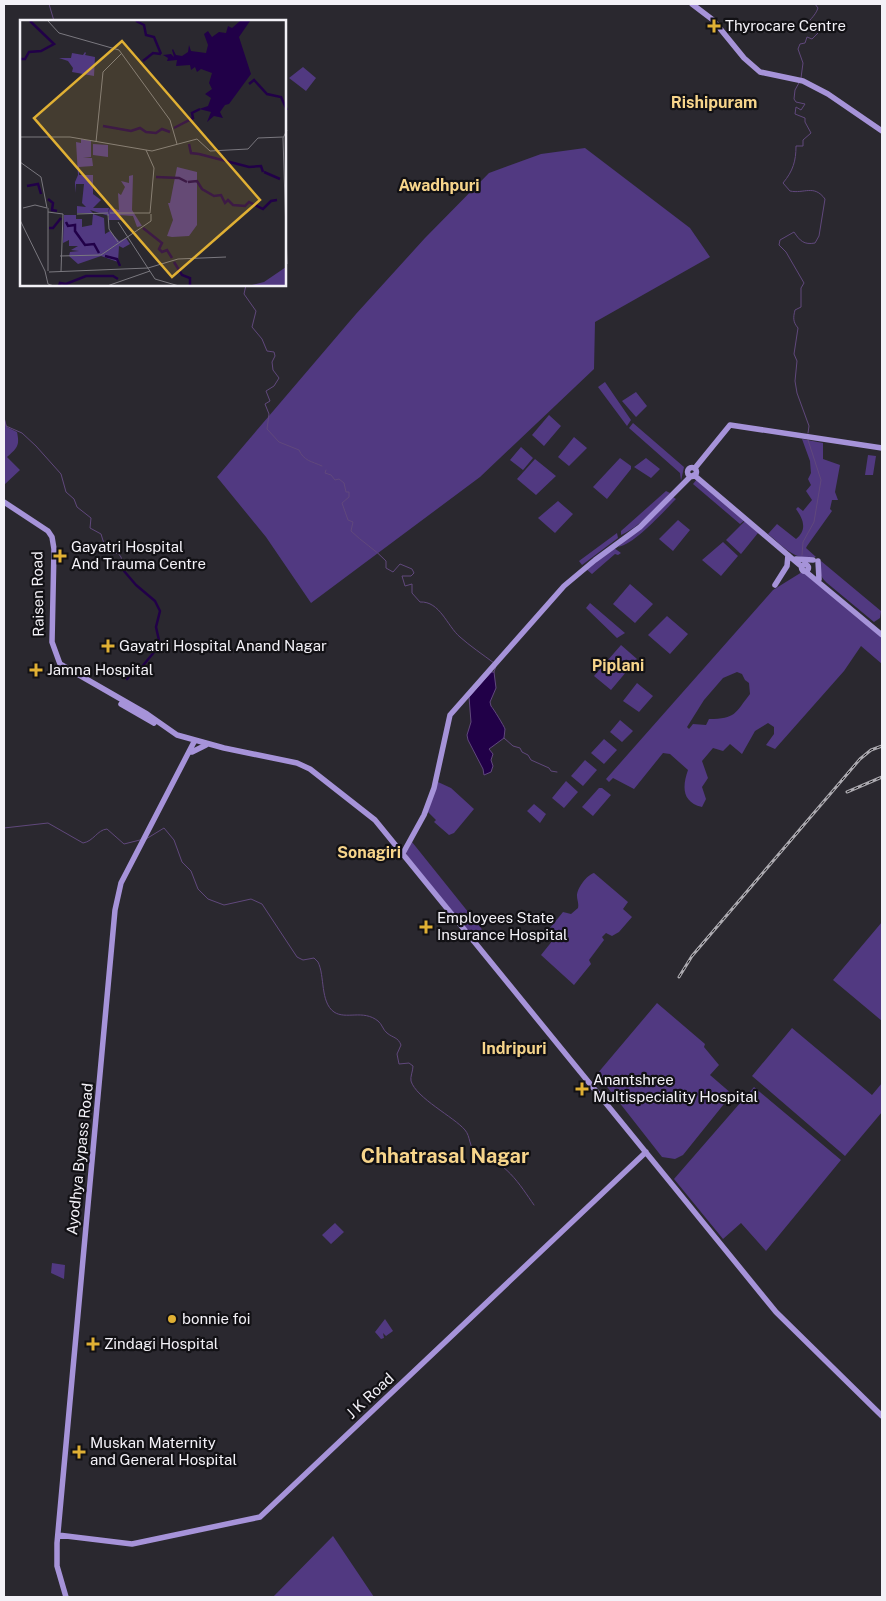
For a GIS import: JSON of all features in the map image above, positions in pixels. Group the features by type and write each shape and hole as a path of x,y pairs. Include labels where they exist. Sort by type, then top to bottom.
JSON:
{"main road":[{"path":"692,4 713,20 744,58 758,71 799,78"},
{"path":"696,4 714,19 745,58 760,69 799,78 830,93 882,130"},
{"path":"401,853 422,817 437,777 448,718 490,665 562,584 593,558 638,525 658,507 693,473 730,425 882,448"},
{"path":"693,473 882,633"},
{"name":"Raisen Road","path":"4,503 48,531 52,537 54,549 52,642 60,664 177,735 196,742"},
{"path":"765,534 788,556 819,579 882,633"},
{"path":"776,585 787,566 788,556"},
{"path":"796,559 816,561 819,579"},
{"name":"Raisen Road","path":"147,716 183,739 196,742"},
{"path":"183,739 191,752 206,745"},
{"path":"196,742 297,763 310,769 375,820 401,853"},
{"path":"196,742 297,765 309,771 374,822 776,1312 882,1417"},
{"name":"Ayodhya Bypass Road","path":"67,1597 57,1566 59,1534 114,920 120,887 196,742"},
{"path":"401,853 422,817"},
{"path":"394,842 401,844 406,842"},
{"name":"J K Road","path":"449,1337 646,1152"},
{"name":"J K Road","path":"59,1534 133,1541 259,1516 646,1152"}],"shaded area":[{"path":"303,67 316,78 306,91 289,78"},
{"path":"585,148 690,228 710,257 595,322 594,369 480,477 311,603 266,537 217,477 356,314 425,238 489,173 541,154"},
{"path":"605,382 631,420 627,426 598,387"},
{"path":"636,392 647,406 636,417 622,401"},
{"path":"4,415 7,427 17,432 18,437 17,446 7,457 20,470 4,485"},
{"path":"549,415 561,426 544,446 532,435"},
{"path":"633,423 684,467 681,481 680,473 629,428"},
{"path":"574,437 587,448 569,466 558,457"},
{"path":"802,439 823,443 823,459 840,465 835,492 838,500 832,500 830,509 832,511 806,548 816,557 809,558 790,552 768,534 777,524 796,539 802,532 801,517 796,509 798,507 803,511 812,500 806,491 811,485 808,479 811,473 810,461"},
{"path":"521,447 533,458 523,470 510,460"},
{"path":"868,455 876,456 873,475 865,475"},
{"path":"620,458 631,466 631,469 607,499 593,487"},
{"path":"646,458 660,469 651,478 634,467"},
{"path":"535,459 556,476 536,495 517,479"},
{"path":"697,479 745,520 740,524 693,484"},
{"path":"666,491 670,493 654,511 628,532 621,535 621,531"},
{"path":"673,497 676,499 648,527 625,545 618,547"},
{"path":"558,501 573,514 555,533 538,518"},
{"path":"678,520 690,530 673,551 659,539"},
{"path":"746,520 758,533 741,554 726,540"},
{"path":"617,533 618,538 582,565 579,561"},
{"path":"723,542 738,556 721,576 702,560"},
{"path":"614,548 621,553 615,554 592,574 586,569"},
{"path":"821,561 881,611 880,618 874,622 827,583 820,573"},
{"path":"802,572 806,572 882,638 882,664 861,646 844,671 775,749 766,745 774,734 774,727 768,723 755,731 742,754 730,744 723,751 713,748 702,761 708,778 702,787 706,799 702,807 695,805 687,798 685,782 688,770 670,754 663,753 634,789 613,778 609,782 606,779 773,590","holes":["737,672 742,674 749,683 750,694 738,710 725,718 709,719 706,725 693,724 689,729 687,727 704,700 723,678"]},
{"path":"630,584 653,604 635,623 613,604"},
{"path":"590,603 625,633 617,638 586,608"},
{"path":"667,616 688,634 670,654 648,635"},
{"path":"621,645 637,659 611,690 594,676"},
{"path":"491,672 494,672 496,688 490,702 505,729 504,738 489,749 493,754 491,760 493,766 491,772 484,775 467,735 471,722 469,697"},
{"path":"637,683 653,696 639,712 623,701"},
{"path":"620,720 633,731 622,742 610,732"},
{"path":"604,739 617,750 604,764 591,753"},
{"path":"585,760 597,770 583,786 571,776"},
{"path":"566,781 578,792 564,808 552,798"},
{"path":"438,782 451,788 474,809 454,833 449,835 434,822 436,820 427,811"},
{"path":"599,788 602,788 611,795 593,816 582,807"},
{"path":"534,804 546,814 540,823 527,811"},
{"path":"412,842 485,933 487,936 484,940 482,939 478,943 408,857 406,853"},
{"path":"594,873 628,902 623,909 632,917 619,932 612,936 606,933 602,937 604,940 589,960 591,964 574,985 541,955 553,940 546,933 563,912 571,914 578,908 577,896 579,889 586,879"},
{"path":"882,922 882,1021 833,980"},
{"path":"657,1003 705,1044 704,1047 719,1065 710,1075 732,1094 683,1155 675,1159 662,1157 597,1074"},
{"path":"792,1028 872,1095 882,1083 882,1112 845,1156 752,1076"},
{"path":"754,1087 841,1160 766,1251 741,1223 723,1239 674,1179"},
{"path":"335,1223 344,1232 331,1244 322,1235"},
{"path":"52,1263 65,1265 64,1279 51,1273"},
{"path":"385,1319 393,1331 386,1336 383,1333 384,1338 381,1339 375,1332"},
{"path":"333,1536 374,1597 273,1597"}],"waterway":[{"path":"49,4 54,20"},
{"path":"801,78 803,63 798,49 800,44 805,43 807,37 812,39 821,30 816,26 805,28 817,11 818,8 815,4"},
{"path":"800,81 795,90 794,99 796,102 805,104 801,110 796,107 795,114 805,118 811,133 803,140 803,146 796,146 793,166 783,183 790,191 809,190 821,194 825,199 819,236 815,243 803,242 794,232 780,240 779,245 786,252 804,283 801,288 801,307 795,310 794,315 794,322 798,328 794,354 797,361 795,381 797,393 809,426 808,433"},
{"path":"246,286 244,294 256,311 252,327 262,339 267,351 274,352 273,370 279,378 274,386 266,391 270,401 265,404 269,414 267,429 279,442 299,450 306,459 322,466"},
{"path":"4,418 6,426 22,433 61,474 66,492 74,499 77,507 91,518 90,528 101,534 105,547 113,554 118,553 121,557 124,571"},
{"path":"802,555 803,542 814,522 821,480 808,440"},
{"path":"326,470 325,473 331,475 335,480 339,479 344,483 346,492 349,492 349,497 342,503 348,520 353,522 351,531 386,561 386,568 393,572 400,564 412,569 414,573 411,576 402,576 405,586 412,584 412,593 420,602 427,603 438,610 460,637 494,663"},
{"path":"124,571 136,585 155,601 160,611 156,627 160,645 140,669 136,668 127,679"},
{"path":"494,672 496,666"},
{"path":"504,738 513,746 520,748 531,760 549,768 551,771 557,772"},
{"path":"4,828 48,823 83,843 107,829 124,844 140,840"},
{"path":"146,839 164,828 174,840 182,862 191,871 198,889 208,899 224,905 251,899 262,904 297,957 303,960 314,958 318,962 325,995 330,1008 339,1014 372,1017 379,1022 387,1033 398,1040 401,1045 397,1054 399,1064 409,1063 413,1066 411,1081 414,1087 427,1101 465,1130 478,1157 496,1162 503,1167 523,1189 534,1205"}],"railway":[{"path":"679,977 692,956 860,759 871,750 882,746"},
{"path":"847,792 882,777"}],"place":[{"name":"Thyrocare Centre","path":"714,26"},
{"name":"Gayatri Hospital And Trauma Centre","path":"60,556"},
{"name":"Gayatri Hospital Anand Nagar","path":"108,646"},
{"name":"Jamna Hospital","path":"36,670"},
{"name":"Employees State Insurance Hospital","path":"426,927"},
{"name":"Anantshree Multispeciality Hospital","path":"582,1089"},
{"name":"bonnie foi","path":"172,1319"},
{"name":"Zindagi Hospital","path":"93,1344"},
{"name":"Muskan Maternity and General Hospital","path":"79,1452"}],"district":[{"name":"Rishipuram","path":"714,102"},
{"name":"Awadhpuri","path":"439,185"},
{"name":"Piplani","path":"618,665"},
{"name":"Sonagiri","path":"369,852"},
{"name":"Indripuri","path":"514,1048"},
{"name":"Chhatrasal Nagar","path":"445,1156"}]}
